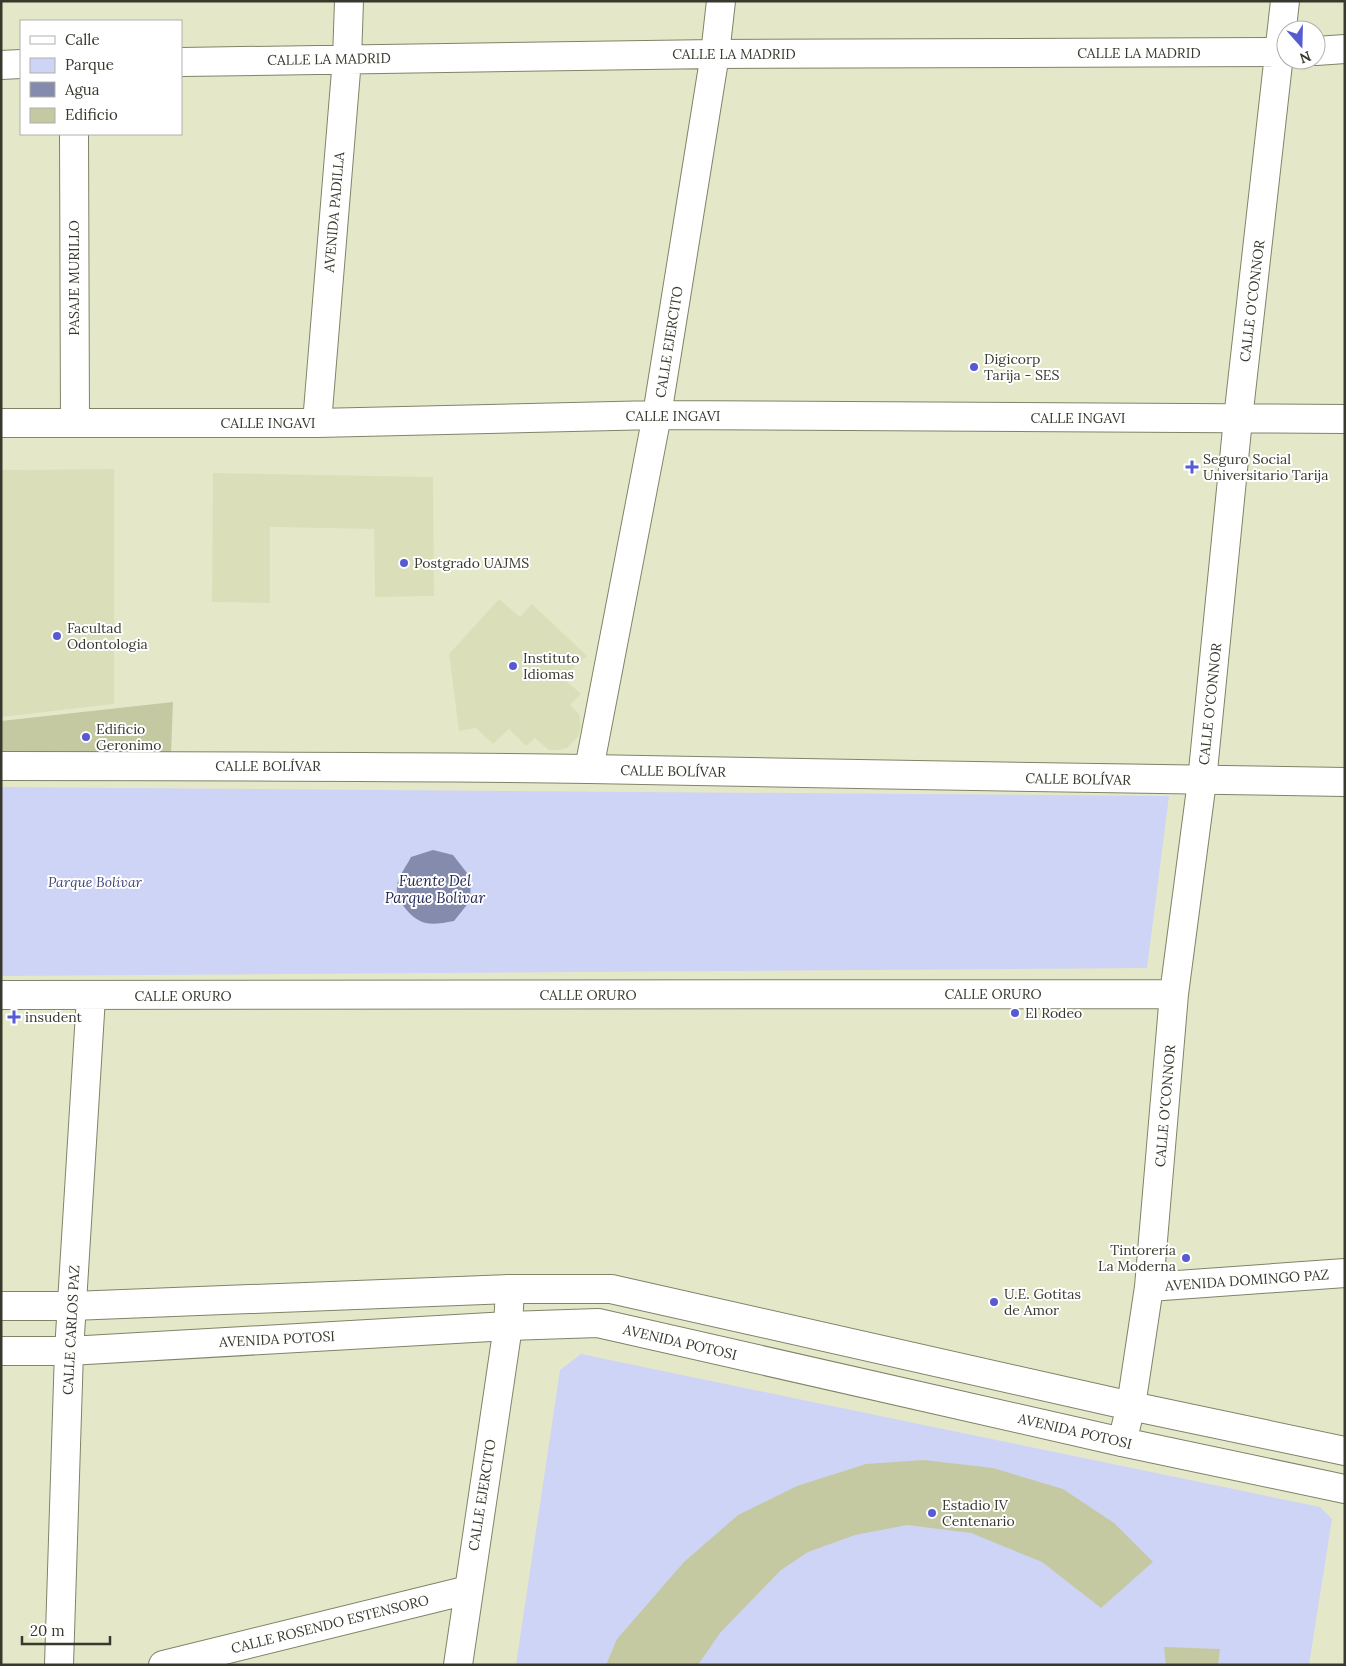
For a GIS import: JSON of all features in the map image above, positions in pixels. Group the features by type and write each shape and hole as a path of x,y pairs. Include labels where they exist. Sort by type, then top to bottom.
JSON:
{"street":[{"name":"AVENIDA PADILLA","path":"317,423 347,59 349,1"},
{"name":"CALLE EJERCITO","path":"589,769 657,415 715,54 721,1"},
{"name":"CALLE O'CONNOR","path":"1284,20 1285,1"},
{"path":"1326,50 1345,49"},
{"name":"CALLE LA MADRID","path":"182,62 715,54 1276,52"},
{"path":"1,65 20,64"},
{"name":"CALLE O'CONNOR","path":"1122,1442 1132,1406 1149,1287 1174,994 1202,781 1238,420 1281,70"},
{"name":"PASAJE MURILLO","path":"74,135 75,423"},
{"name":"CALLE INGAVI","path":"1,423 317,423 657,415 1238,420 1345,419"},
{"name":"CALLE BOLÍVAR","path":"1,766 589,769 1345,782"},
{"name":"CALLE ORURO","path":"1,996 1174,994"},
{"name":"CALLE CARLOS PAZ","path":"60,1665 69,1351 91,997"},
{"name":"AVENIDA DOMINGO PAZ","path":"1149,1287 1345,1273"},
{"name":"CALLE EJERCITO","path":"458,1665 508,1326 510,1289"},
{"path":"1,1306 72,1306 510,1289 611,1289 1132,1406 1345,1451"},
{"name":"AVENIDA POTOSI","path":"1,1351 69,1351 508,1326 598,1323 1122,1442 1345,1489"},
{"name":"CALLE ROSENDO ESTENSORO","path":"163,1665 468,1590"}],"shaded area":[{"name":"Facultad Odontologia","path":"114,469 114,704 1,717 1,470"},
{"name":"Postgrado UAJMS","path":"213,473 433,477 434,596 375,597 374,529 270,527 270,603 212,602"},
{"name":"Instituto Idiomas","path":"499,599 520,617 532,604 587,656 562,677 581,694 570,705 579,714 581,726 578,737 567,748 549,750 535,738 526,746 509,729 493,744 476,728 459,731 449,654"}],"green space":[{"name":"Parque Bolívar","path":"1,787 1169,796 1147,968 1,976"},
{"name":"Estadio IV Centenario","path":"581,1354 1320,1507 1332,1519 1309,1665 516,1665 560,1370"}],"water":[{"name":"Fuente Del Parque Bolivar","path":"433,850 453,855 471,878 470,901 454,921 433,924 421,922 405,908 398,895 398,882 411,857"}],"building":[{"name":"Edificio Geronimo","path":"173,702 171,754 1,753 1,721"},
{"path":"924,1460 993,1468 1063,1489 1114,1523 1153,1562 1101,1608 1042,1562 971,1533 907,1525 855,1535 808,1552 781,1570 720,1633 698,1665 606,1665 617,1639 684,1562 738,1515 797,1486 866,1464"},
{"path":"1164,1647 1220,1649 1218,1665 1166,1665"}],"place":[{"name":"Digicorp Tarija - SES","path":"974,367"},
{"name":"Seguro Social Universitario Tarija","path":"1192,467"},
{"name":"Postgrado UAJMS","path":"404,563"},
{"name":"Facultad Odontologia","path":"57,636"},
{"name":"Instituto Idiomas","path":"513,666"},
{"name":"Edificio Geronimo","path":"86,737"},
{"name":"El Rodeo","path":"1015,1013"},
{"name":"insudent","path":"14,1017"},
{"name":"Tintorería La Moderna","path":"1186,1258"},
{"name":"U.E. Gotitas de Amor","path":"994,1302"},
{"name":"Estadio IV Centenario","path":"932,1513"}]}
